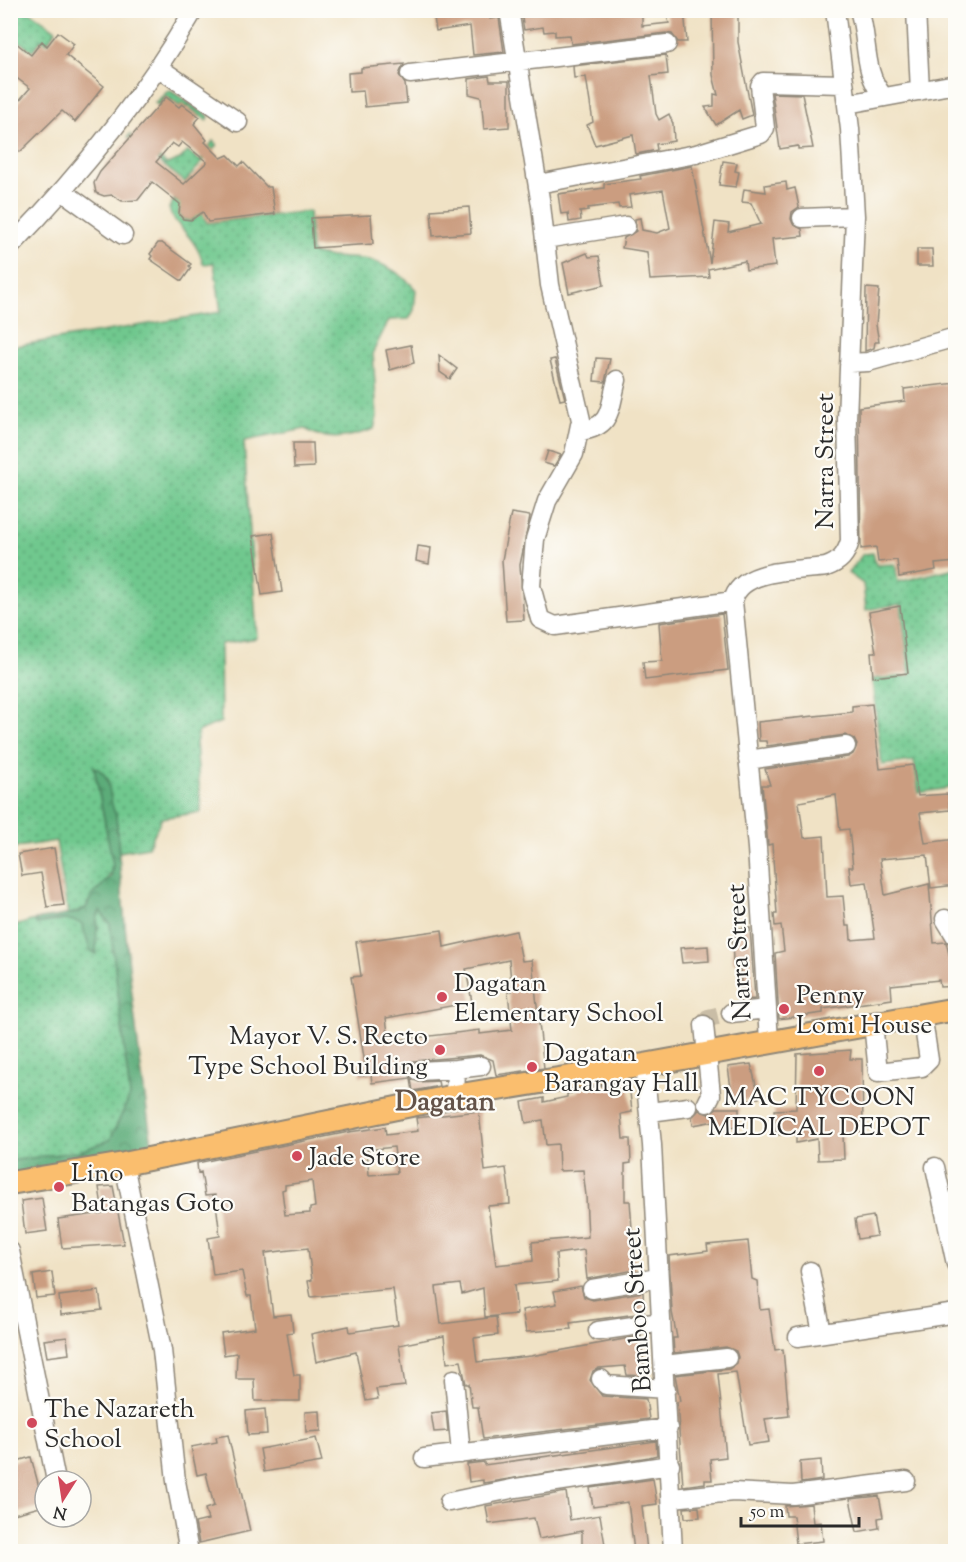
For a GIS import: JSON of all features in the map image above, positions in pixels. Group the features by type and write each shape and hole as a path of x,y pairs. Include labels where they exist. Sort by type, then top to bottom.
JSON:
{"main road":[{"path":"10,1183 124,1164 456,1096 956,1009"}],"street":[{"path":"10,247 62,191 159,68 194,10"},
{"path":"508,10 538,184 550,285 579,407 580,431 574,454 547,501 535,539 531,586 540,619 555,626 733,601"},
{"name":"Narra Street","path":"769,1041 757,848 733,601 739,586 755,576 826,567 837,563 846,553 851,528 847,419 855,216 847,104 835,10"},
{"path":"859,10 869,69 874,85 884,97"},
{"path":"916,10 920,91"},
{"path":"410,74 518,60 667,45"},
{"path":"159,68 238,122"},
{"path":"538,184 696,154 761,134 765,128 760,86 763,82 843,84"},
{"path":"847,104 956,84"},
{"path":"62,191 123,235"},
{"path":"802,218 855,216"},
{"path":"545,239 626,226"},
{"path":"849,363 868,362 956,337"},
{"path":"580,431 598,429 605,421 617,380"},
{"path":"748,760 846,746"},
{"path":"945,919 956,937"},
{"path":"731,1013 767,1009"},
{"path":"873,1023 878,1072 922,1067 929,1059 922,1014"},
{"path":"704,1025 711,1095 708,1103"},
{"name":"Bamboo Street","path":"644,1065 650,1112 673,1551"},
{"path":"419,1071 481,1066"},
{"path":"456,1069 456,1096"},
{"path":"650,1112 688,1107"},
{"path":"124,1164 162,1350 176,1481 189,1551"},
{"path":"935,1167 956,1264"},
{"path":"11,1257 19,1342 53,1469"},
{"path":"810,1271 822,1333"},
{"path":"592,1289 658,1278"},
{"path":"798,1337 956,1313"},
{"path":"598,1331 661,1322"},
{"path":"664,1365 727,1358"},
{"path":"453,1379 461,1454"},
{"path":"601,1379 606,1384 666,1389"},
{"path":"424,1458 668,1428"},
{"path":"449,1502 516,1488 670,1465"},
{"path":"672,1498 733,1492 793,1495 906,1481"}],"green space":[{"path":"11,11 29,11 56,30 47,43 42,39 32,51 15,38 11,42"},
{"path":"169,90 209,116 207,121 188,106 187,108 182,104 180,106 166,96 158,105 155,103"},
{"path":"130,134 167,164 180,159 188,151 200,161 213,141 217,145 185,182 128,137"},
{"path":"174,200 182,204 179,214 182,219 192,221 199,208 207,223 309,211 311,252 330,257 363,259 392,270 416,290 414,310 409,319 389,320 373,352 377,417 374,429 356,435 331,438 305,429 244,441 257,638 220,644 221,722 199,731 196,742 201,812 162,818 148,847 119,852 116,815 110,806 108,779 94,767 113,864 108,878 92,896 86,908 68,915 56,841 11,848 10,347 221,312 214,263 203,264 190,238 174,220 169,208"},
{"path":"873,553 876,565 895,564 898,582 955,568 955,787 919,793 914,761 882,765 872,679 910,676 901,604 866,610 863,584 848,573 863,554"},
{"path":"94,767 101,771 108,781 116,815 131,983 153,1150 11,1175 10,1161 81,1151 110,1140 130,1096 110,924 100,911 97,918 96,954 90,950 82,924 65,919 36,924 35,920 77,913 86,908 92,895 111,877 113,864"},
{"path":"100,910 110,924 130,1096 110,1140 81,1151 11,1161 11,927 35,920 37,924 72,919 98,929 97,918"}],"building":[{"path":"433,10 488,10 490,19 499,18 504,52 473,55 470,26 436,31"},
{"path":"525,10 642,10 642,26 669,23 665,10 684,10 687,42 678,42 672,34 666,33 571,44 570,35 555,36 555,31 544,32 543,27 524,30 521,12"},
{"path":"712,11 738,11 738,42 752,115 742,119 739,110 716,125 705,107 714,106 714,94 718,95 713,75"},
{"path":"58,32 74,44 66,55 104,86 75,122 62,111 20,152 10,143 10,111 30,88 10,73 10,38 31,55 42,41 47,46"},
{"path":"666,55 668,74 651,76 656,114 659,120 669,114 673,124 674,141 656,144 657,150 636,154 633,135 595,145 587,125 593,122 586,77 574,78 573,66"},
{"path":"404,64 399,75 405,84 407,103 365,107 363,91 349,92 348,73 361,72 361,68"},
{"path":"489,76 490,81 509,81 509,127 484,129 481,97 469,94 469,79"},
{"path":"772,93 802,94 813,148 798,149 798,146 780,149"},
{"path":"166,97 179,107 182,104 200,117 194,124 207,140 205,142 221,158 228,155 239,166 243,162 267,187 271,187 275,214 208,222 203,212 191,220 183,219 179,214 180,204 152,182 138,200 122,201 112,195 104,196 96,193 94,183 100,172","holes":["182,142 207,162 184,184 156,162 172,143 178,147"]},
{"path":"723,161 737,163 735,171 739,172 736,187 719,185"},
{"path":"692,166 710,263 715,222 729,224 728,232 761,224 751,203 742,202 744,189 766,192 765,185 786,182 787,190 795,188 799,207 792,212 791,219 793,224 802,229 803,236 772,239 775,266 746,270 745,261 708,269 709,277 650,280 647,252 622,248 624,238 636,231 635,219 640,218 642,230 657,233 670,228 663,190 629,195 631,207 619,208 618,204 588,208 588,211 580,212 581,220 569,222 568,213 561,214 558,194 604,188 604,184 641,179 640,176"},
{"path":"469,207 471,233 433,236 431,210"},
{"path":"371,215 373,244 313,248 311,218"},
{"path":"158,243 162,243 191,264 189,266 191,268 182,281 150,259 152,256 150,254"},
{"path":"917,249 932,249 933,266 917,266"},
{"path":"587,253 589,257 599,256 604,285 569,293 563,263"},
{"path":"866,288 879,289 876,325 879,342 875,342 874,348 865,351"},
{"path":"411,345 414,363 390,370 386,350"},
{"path":"439,355 457,369 450,379 440,372"},
{"path":"596,358 610,359 605,382 594,381"},
{"path":"555,359 565,399 560,400 550,360"},
{"path":"956,383 956,562 935,564 936,570 899,577 897,560 878,562 876,547 861,549 859,407 905,401 904,389"},
{"path":"293,443 313,443 314,467 294,468"},
{"path":"548,451 561,455 554,466 544,463"},
{"path":"511,513 530,516 520,565 524,620 506,621 502,560"},
{"path":"273,533 282,592 262,595 253,536"},
{"path":"418,546 431,548 429,564 416,561"},
{"path":"900,606 908,673 873,677 871,652 876,652 869,612"},
{"path":"722,614 728,670 645,680 643,662 662,661 659,623"},
{"path":"872,704 880,769 913,765 918,796 948,794 950,810 920,813 925,843 956,839 956,885 931,888 927,855 880,859 885,895 929,884 934,943 946,942 950,958 956,957 956,986 940,987 939,980 891,985 892,999 823,1009 823,1013 779,1019 775,953 784,951 781,925 775,926 774,914 777,914 772,844 768,845 762,785 770,785 765,769 848,757 853,754 857,745 854,739 845,735 767,746 766,741 759,741 758,722 852,712 852,706","holes":["836,795 840,830 849,829 853,867 849,867 851,884 867,882 875,938 851,940 850,926 846,926 843,896 827,897 824,836 804,838 799,802"]},
{"path":"54,848 64,905 47,907 41,873 22,876 18,854"},
{"path":"735,928 750,928 755,999 742,1000 740,964 733,962 732,937 736,936"},
{"path":"442,930 444,947 516,931 522,961 532,960 544,1068 496,1075 493,1060 480,1055 413,1061 408,1071 411,1078 372,1083 371,1075 360,1076 359,1064 365,1064 351,977 361,976 356,942","holes":["509,960 512,991 508,992 512,1030 480,1034 480,1030 389,1041 386,1018 472,1002 466,969"]},
{"path":"708,946 709,961 682,963 680,948"},
{"path":"851,1050 850,1059 862,1059 863,1131 843,1134 844,1159 818,1160 817,1139 796,1143 796,1134 776,1135 774,1110 796,1109 797,1054"},
{"path":"751,1064 759,1098 733,1102 728,1067"},
{"path":"411,1079 419,1082 438,1081 439,1086 413,1091"},
{"path":"629,1082 632,1112 621,1114 623,1139 630,1139 631,1163 625,1164 625,1201 630,1201 635,1270 587,1279 584,1250 556,1254 558,1281 514,1285 517,1314 485,1317 483,1288 462,1294 460,1284 436,1287 441,1324 496,1317 498,1335 474,1338 477,1362 531,1356 641,1336 645,1376 627,1375 625,1366 599,1368 593,1371 590,1380 602,1396 646,1399 649,1419 483,1439 478,1407 472,1407 469,1384 466,1384 461,1361 447,1363 444,1336 399,1345 405,1386 376,1389 378,1399 366,1401 356,1352 316,1362 311,1334 349,1326 350,1332 398,1325 393,1289 311,1297 308,1281 312,1280 308,1248 265,1253 273,1316 291,1314 293,1332 287,1333 294,1375 300,1375 300,1401 255,1401 254,1379 236,1379 237,1353 224,1355 221,1333 255,1328 251,1296 247,1296 242,1271 213,1275 208,1238 220,1236 215,1195 205,1196 197,1163 349,1132 385,1127 386,1135 418,1131 416,1118 479,1111 485,1171 506,1168 509,1190 510,1204 488,1206 496,1265 533,1261 532,1242 588,1237 586,1196 583,1170 559,1171 558,1144 546,1145 543,1120 526,1123 522,1102 544,1098 544,1102 567,1097 567,1094 578,1092 578,1089","holes":["394,1147 397,1173 369,1175 367,1150","312,1181 315,1207 310,1208 310,1213 285,1215 282,1190 285,1189 285,1185"]},
{"path":"717,1108 739,1108 739,1127 716,1128 715,1121 693,1125 692,1117 699,1110 708,1114"},
{"path":"113,1186 124,1244 62,1248 58,1219 103,1213 99,1187"},
{"path":"42,1198 47,1231 25,1234 21,1201"},
{"path":"873,1216 877,1236 858,1239 855,1219"},
{"path":"748,1241 752,1279 757,1281 760,1310 769,1309 775,1350 783,1349 789,1416 765,1419 769,1442 748,1445 736,1372 718,1374 726,1457 710,1459 712,1480 683,1486 677,1402 680,1401 675,1375 729,1369 737,1363 738,1357 736,1351 726,1347 674,1353 673,1338 677,1338 672,1312 669,1256 708,1251 707,1245"},
{"path":"52,1272 55,1296 36,1298 33,1275"},
{"path":"581,1286 584,1297 593,1300 643,1292 644,1313 570,1323 571,1329 526,1332 522,1310 557,1304 554,1291"},
{"path":"99,1291 102,1310 61,1315 59,1296"},
{"path":"67,1337 69,1354 47,1357 44,1340"},
{"path":"265,1409 267,1434 248,1435 246,1411"},
{"path":"320,1411 321,1431 306,1432 305,1412"},
{"path":"446,1411 448,1431 434,1432 431,1413"},
{"path":"228,1435 250,1531 199,1543 195,1523 208,1520 205,1509 214,1506 206,1473 197,1475 191,1447 217,1442 216,1437"},
{"path":"316,1438 322,1462 264,1472 260,1449"},
{"path":"656,1441 657,1455 649,1457 483,1483 483,1480 469,1482 467,1464 484,1462 484,1465"},
{"path":"31,1457 34,1469 33,1509 10,1515 10,1463"},
{"path":"821,1460 822,1480 801,1483 800,1462"},
{"path":"653,1479 657,1504 642,1506 647,1551 634,1551 628,1502 593,1507 590,1488"},
{"path":"566,1492 570,1520 600,1515 606,1551 582,1551 582,1531 539,1539 534,1518 489,1524 486,1506"},
{"path":"879,1496 883,1517 878,1518 879,1528 857,1532 850,1499"},
{"path":"811,1504 813,1523 821,1522 823,1541 796,1544 793,1516 786,1516 785,1506"},
{"path":"699,1507 700,1517 685,1518 684,1508"}],"tunnel":[{"path":"704,1025 708,1018 731,1013"}],"place":[{"name":"Dagatan Elementary School","path":"442,997"},
{"name":"Penny Lomi House","path":"784,1009"},
{"name":"Mayor V. S. Recto Type School Building","path":"440,1050"},
{"name":"Dagatan Barangay Hall","path":"532,1067"},
{"name":"MAC TYCOON MEDICAL DEPOT","path":"819,1071"},
{"name":"Jade Store","path":"297,1156"},
{"name":"Lino Batangas Goto","path":"59,1187"},
{"name":"The Nazareth School","path":"32,1423"}],"district":[{"name":"Dagatan","path":"445,1100"}]}
